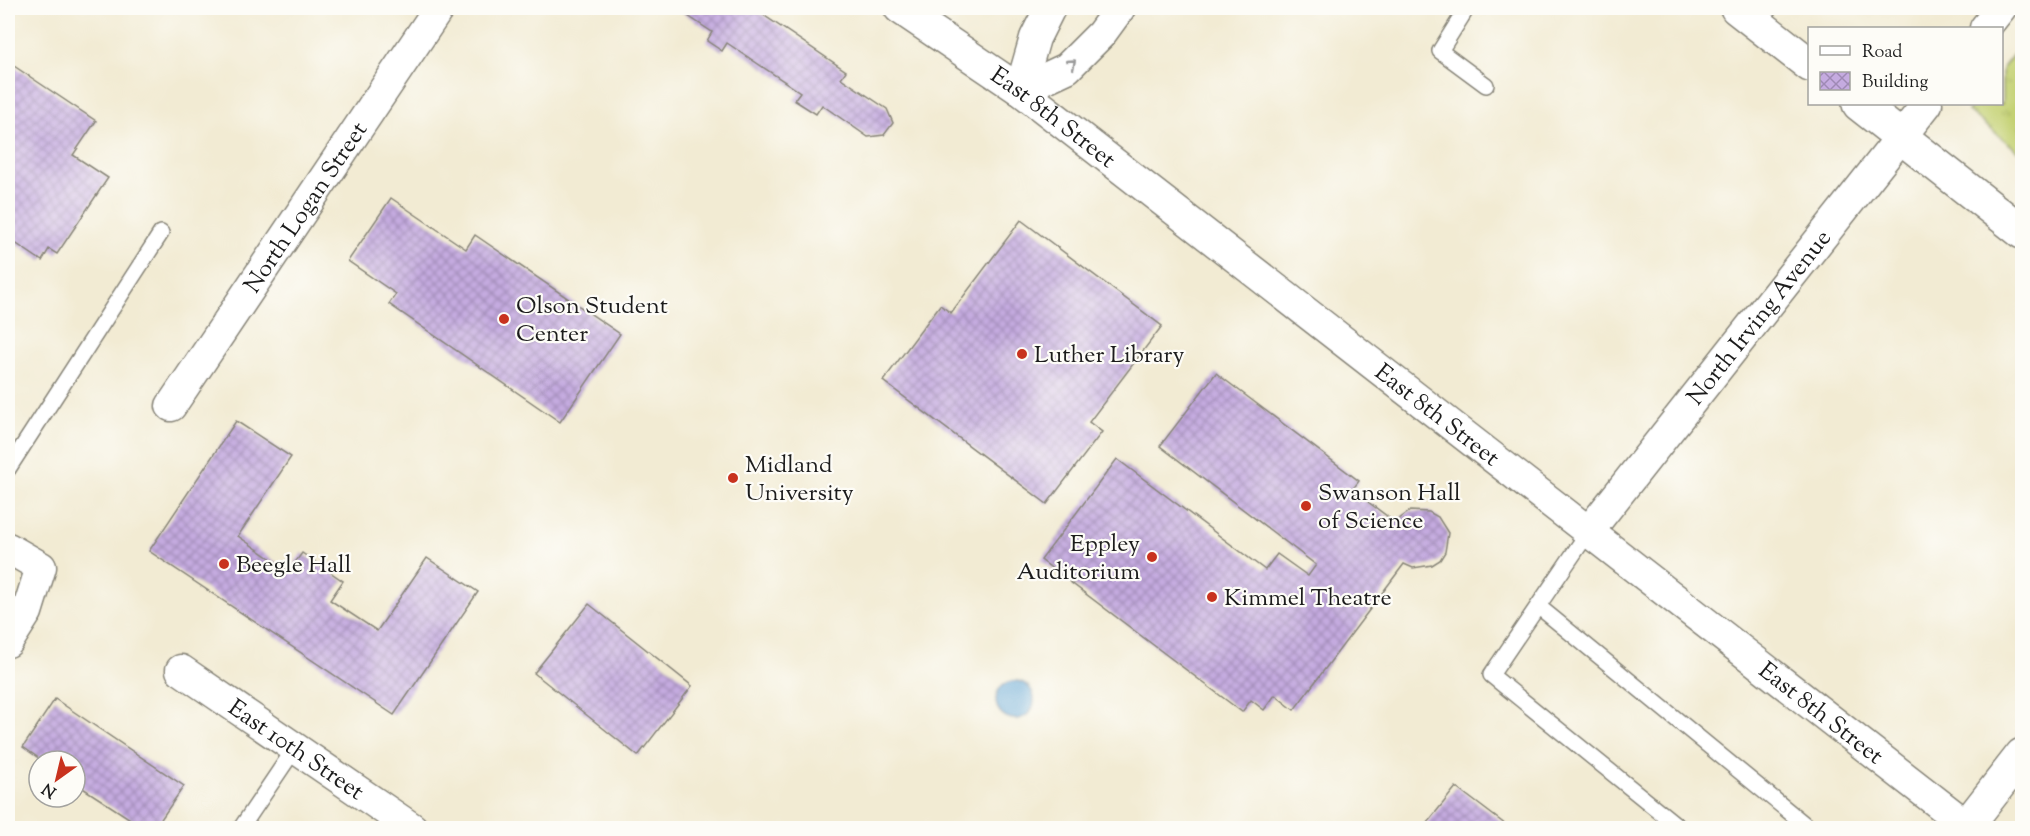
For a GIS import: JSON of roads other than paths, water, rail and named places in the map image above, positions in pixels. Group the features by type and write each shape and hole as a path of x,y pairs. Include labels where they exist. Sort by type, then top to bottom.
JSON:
{"main road":[{"path":"1737,8 1808,64"},
{"path":"1860,105 2022,232"},
{"path":"1968,828 2022,755"}],"street":[{"name":"North Logan Street","path":"171,406 439,8"},
{"name":"East 8th Street","path":"899,8 1020,90 1968,828"},
{"path":"1020,90 1035,38 1050,8"},
{"path":"1020,90 1067,68 1101,34 1120,8"},
{"path":"1986,27 2001,8"},
{"name":"North Irving Avenue","path":"1588,531 1926,105"},
{"path":"8,548 41,567 27,612 8,642"},
{"name":"East 10th Street","path":"181,670 412,828"}],"lane":[{"path":"1467,8 1440,51 1486,85"},
{"path":"8,470 161,233"},
{"path":"1588,531 1491,675 1680,828"},
{"path":"1538,606 1809,828"},
{"path":"244,823 295,748"}],"water":[{"path":"1015,681 1022,682 1028,687 1033,693 1033,707 1028,713 1022,718 1015,719 1008,718 1002,713 997,707 996,700 997,693 1002,687 1008,682"}],"place":[{"name":"Olson Student Center","path":"504,319"},
{"name":"Luther Library","path":"1022,354"},
{"name":"Midland University","path":"733,478"},
{"name":"Swanson Hall of Science","path":"1306,506"},
{"name":"Eppley Auditorium","path":"1152,557"},
{"name":"Beegle Hall","path":"224,564"},
{"name":"Kimmel Theatre","path":"1212,597"}]}
